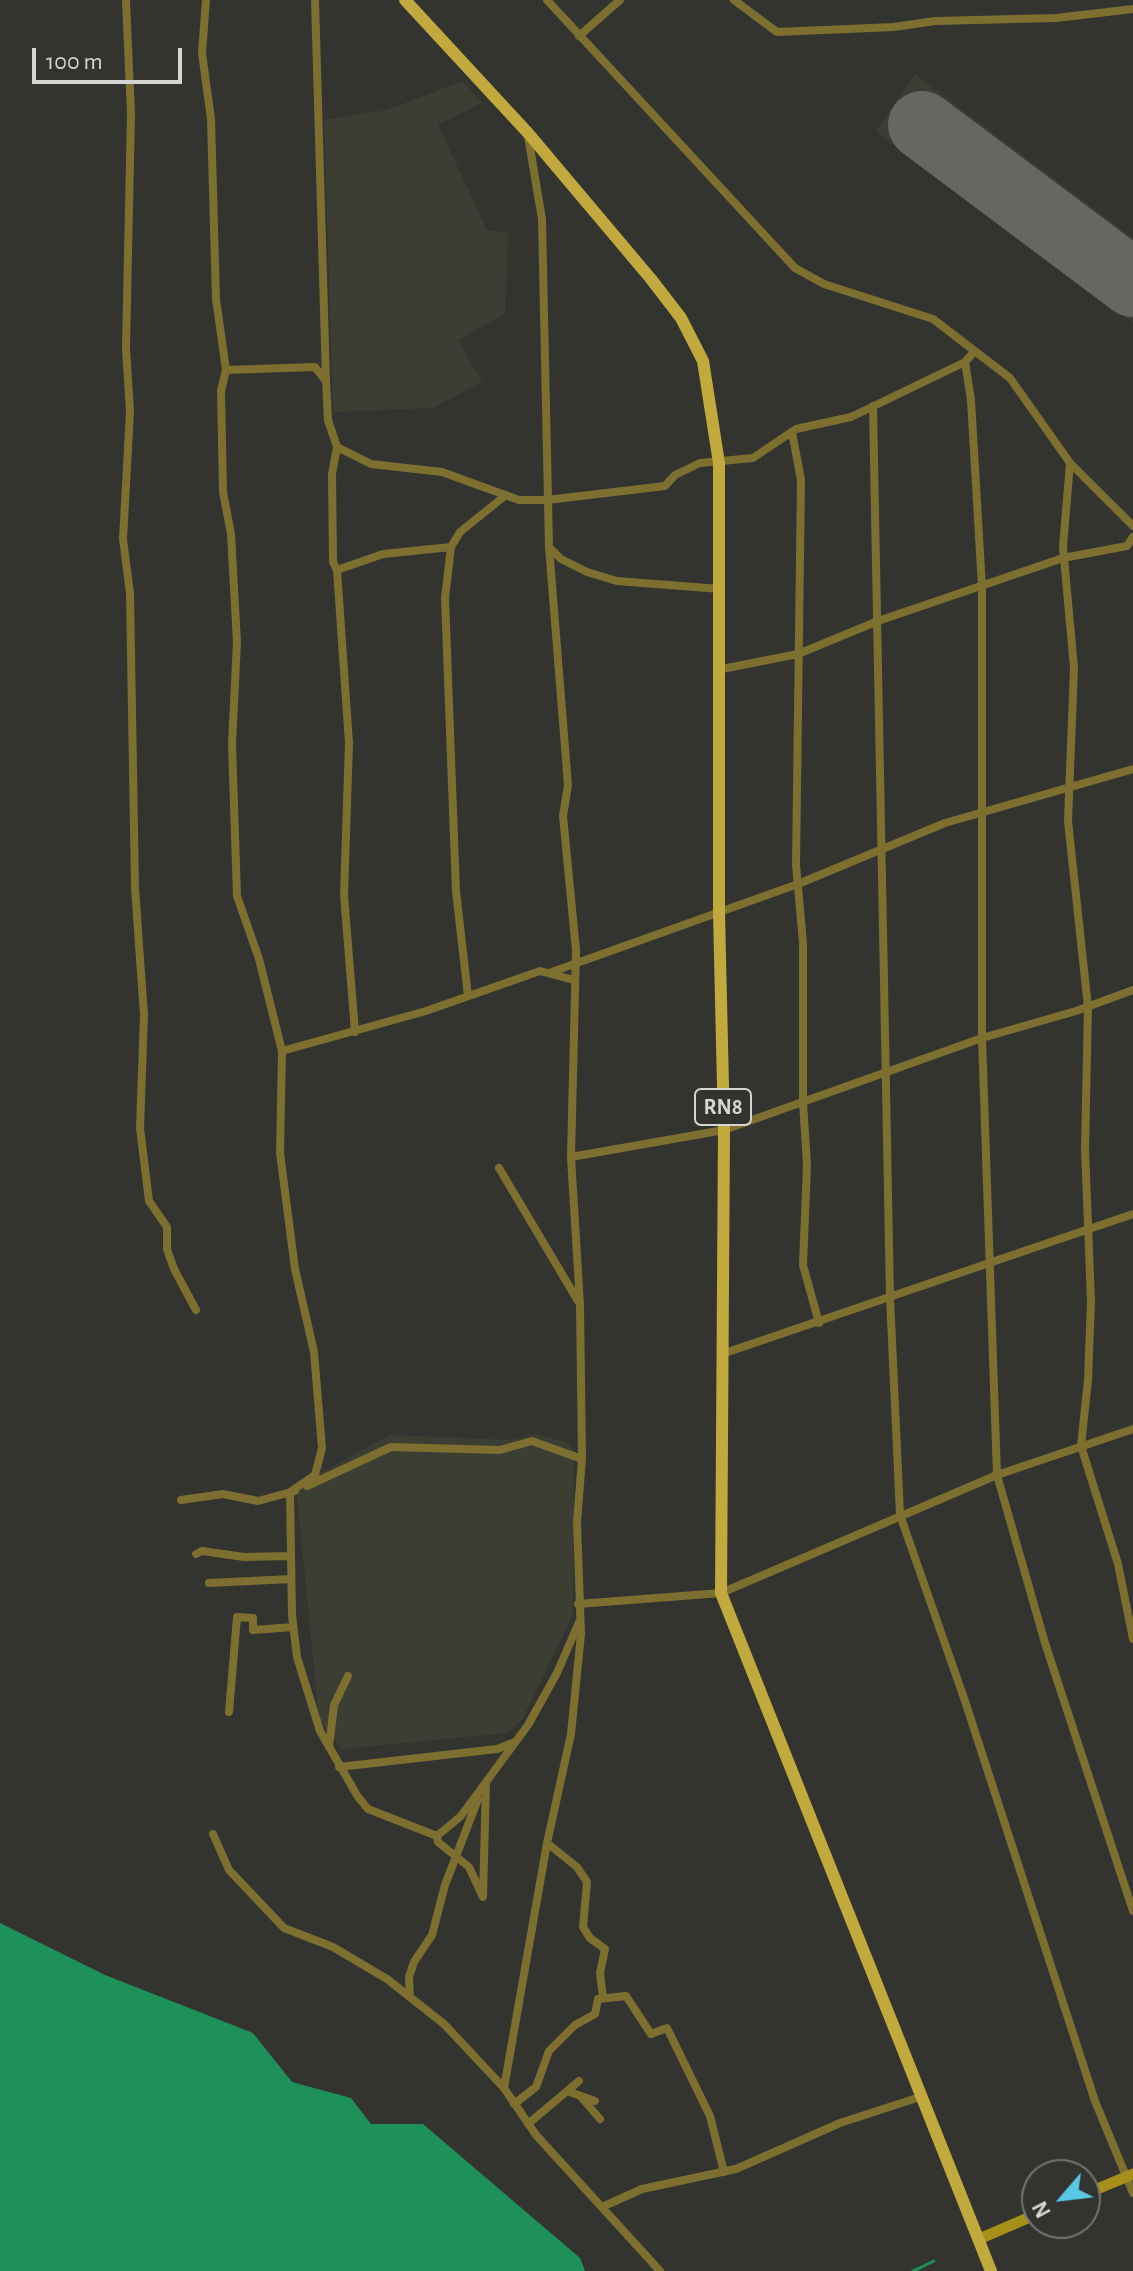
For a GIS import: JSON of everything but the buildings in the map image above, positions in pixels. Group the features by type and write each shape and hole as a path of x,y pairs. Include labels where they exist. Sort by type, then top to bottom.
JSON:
{"main road":[{"name":"RN8","path":"405,0 528,133 681,318 703,361 719,463 721,589 719,913 724,1130 721,1593 991,2271"}],"street":[{"path":"126,0 131,114 126,348 130,412 123,539 130,593 135,888 144,1005 140,1128 149,1201 167,1227 171,1259 196,1310"},
{"path":"206,0 202,53 211,119 216,299 226,370 221,391 221,426 237,642 232,744 237,896 259,959 282,1051 280,1153 295,1269 314,1352 322,1448 315,1475 290,1492"},
{"path":"315,0 326,381 328,420 337,447 332,474 333,562 337,570 347,680 344,895 355,1032"},
{"path":"547,0 795,268 824,284 933,319 1010,378 1070,463 1133,526"},
{"path":"579,36 620,0"},
{"path":"734,0 777,32 1056,18 1129,6"},
{"path":"504,2088 547,1843 571,1734 580,1620 577,1522 582,1459 580,1305 571,1157 575,962 563,816 568,785 549,547 542,219 528,133"},
{"path":"337,447 371,464 442,472 519,500 547,500 665,486 675,475 700,463 753,458 792,432 851,417 965,362 974,352"},
{"path":"965,362 971,400 982,587 982,1038 997,1475 1045,1643 1133,1911"},
{"path":"226,370 315,367 326,381"},
{"path":"873,406 890,1297 900,1515 965,1701 1095,2101 1130,2176 1133,2193"},
{"path":"792,432 801,480 798,884 803,943 803,1102 807,1165 803,1265 819,1323"},
{"path":"1070,463 1063,558 1074,668 1068,788 1088,1007 1089,1364 1081,1446 1118,1564 1133,1639"},
{"path":"468,996 456,891 445,598 451,547 460,532 506,495"},
{"path":"722,669 798,654 878,621 1063,558 1127,546 1133,537"},
{"path":"337,570 383,554 451,547"},
{"path":"549,547 561,559 587,572 617,581 721,589"},
{"path":"549,973 798,884 945,823 1133,769"},
{"path":"282,1051 355,1032 540,971 574,980"},
{"path":"571,1157 724,1130 982,1038 1088,1007 1133,990"},
{"path":"499,1168 580,1305"},
{"path":"722,1354 1133,1214"},
{"path":"578,1604 721,1593 997,1475 1133,1429"},
{"path":"181,1500 223,1494 258,1501 290,1492 391,1447 500,1450 532,1441 582,1459"},
{"path":"290,1492 289,1556 293,1627 302,1675 329,1750 368,1809 437,1836"},
{"path":"196,1554 202,1551 235,1557 289,1556"},
{"path":"209,1583 291,1579"},
{"path":"229,1712 237,1617 253,1618 253,1630 293,1627"},
{"path":"437,1836 461,1816 515,1742 557,1673 580,1620"},
{"path":"329,1750 334,1705 348,1676"},
{"path":"339,1767 497,1749 515,1742"},
{"path":"437,1836 438,1842 469,1867 483,1897 483,1787"},
{"path":"410,1997 409,1977 414,1962 432,1935 445,1885 483,1787"},
{"path":"213,1834 229,1870 284,1928 333,1947 410,1997 444,2024 504,2088 528,2124 660,2271"},
{"path":"547,1843 577,1867 587,1882 583,1927 590,1938 605,1949 600,1973 603,1998"},
{"path":"514,2104 536,2087 549,2051 575,2025 595,2014 598,1999 626,1996 651,2034 667,2028 710,2116 724,2172"},
{"path":"528,2124 579,2081"},
{"path":"567,2091 595,2101"},
{"path":"581,2097 600,2119"},
{"path":"602,2207 642,2189 724,2172 840,2123 920,2097"},
{"path":"1101,2188 1130,2176"},
{"path":"979,2239 1021,2221"}],"shaded area":[{"path":"915,74 1133,238 1133,323 876,131"},
{"path":"463,81 482,103 438,125 487,230 508,233 505,314 458,340 482,382 433,408 333,412 324,120 387,110"},
{"path":"535,1434 570,1443 574,1456 573,1615 522,1720 507,1733 342,1749 319,1719 296,1486 390,1435 512,1440"},
{"path":"0,1923 105,1975 253,2033 292,2082 351,2098 371,2124 423,2124 580,2258 585,2271 0,2271"}],"waterway":[{"path":"913,2271 934,2261"}],"runway":[{"path":"922,125 1133,283"}]}
